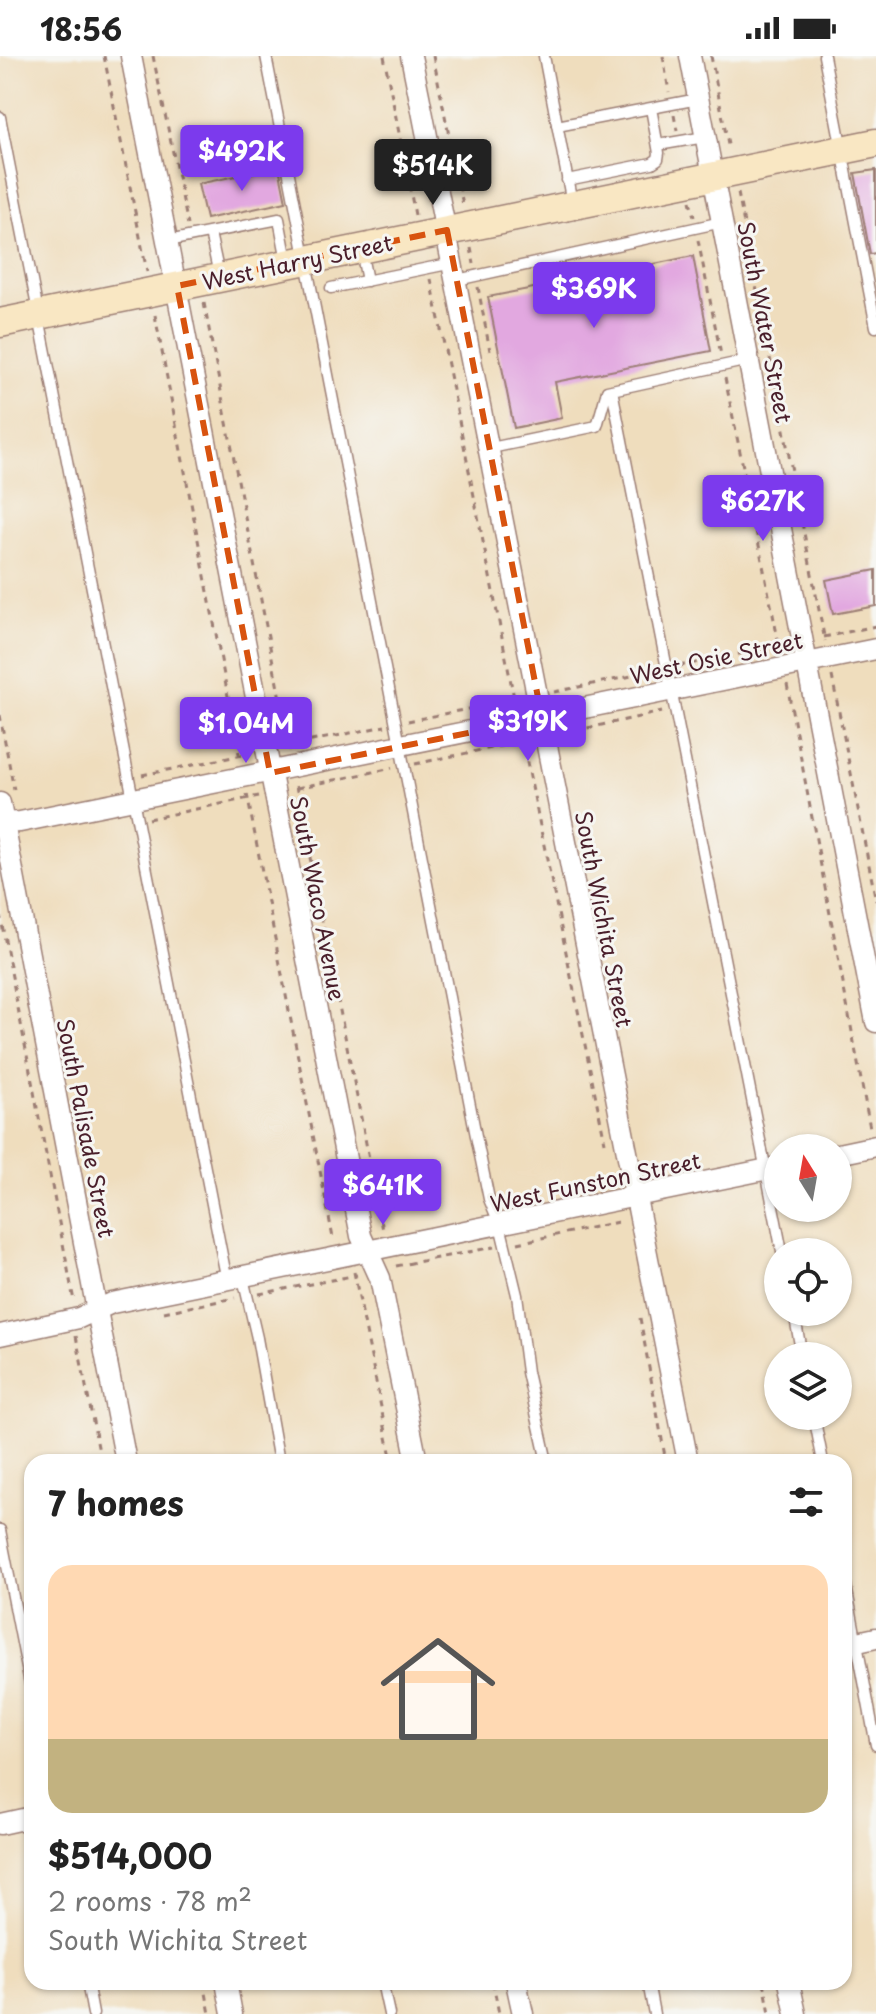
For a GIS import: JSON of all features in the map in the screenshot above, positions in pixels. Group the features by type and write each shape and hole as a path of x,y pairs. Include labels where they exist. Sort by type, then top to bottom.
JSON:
{"street":[{"name":"South Waco Avenue","path":"131,56 168,241 187,284 265,750 361,1236 372,1261 415,1454"},
{"name":"South Wichita Street","path":"411,56 457,228 491,448 629,1208 686,1454"},
{"name":"South Water Street","path":"690,56 876,1022"},
{"name":"West Harry Street","path":"0,323 457,228 569,192 711,177 876,143"},
{"name":"West Osie Street","path":"1,816 20,822 876,649"},
{"name":"South Palisade Street","path":"1,816 124,1454"},
{"path":"852,1151 875,1147"},
{"name":"West Funston Street","path":"0,1335 76,1319 112,1303 239,1285 344,1258 372,1261 629,1208 764,1170"},
{"path":"0,1824 24,1819"},
{"path":"228,1990 232,2014"},
{"path":"518,1990 523,2014"},
{"path":"791,1990 796,2014"}],"lane":[{"path":"266,56 296,261 428,876 489,1199 517,1295 527,1372 545,1454"},
{"path":"544,56 569,192 658,159 651,108"},
{"path":"824,56 876,327"},
{"path":"557,126 698,99"},
{"path":"0,117 134,800 277,1454"},
{"path":"658,145 705,137"},
{"path":"168,241 279,219 296,261"},
{"path":"331,288 428,268 461,268 722,222"},
{"path":"187,284 210,233"},
{"path":"361,248 367,281"},
{"path":"491,448 597,426 607,391 749,360"},
{"path":"612,390 666,669 765,1134"},
{"path":"817,1430 821,1454"},
{"path":"0,1530 24,1653"},
{"path":"852,1611 876,1745"},
{"path":"88,1990 93,2014"},
{"path":"384,1990 389,2014"},
{"path":"650,1990 654,2014"}],"path":[{"path":"104,56 187,284 208,319"},
{"path":"153,56 191,237"},
{"path":"384,56 415,215"},
{"path":"433,56 461,268"},
{"path":"663,56 679,142"},
{"path":"711,56 711,177 825,637 876,901"},
{"path":"711,177 696,228 875,1147"},
{"path":"428,268 608,1154"},
{"path":"187,284 239,755 335,1245 356,1275 390,1454"},
{"path":"138,776 876,626"},
{"path":"0,914 99,1454"},
{"path":"159,1314 239,1285 356,1275 372,1261 629,1208 624,1231"},
{"path":"639,1314 665,1454"},
{"path":"206,1990 210,2014"},
{"path":"494,1990 499,2014"},
{"path":"766,1990 770,2014"}],"highlighted area":[{"path":"447,230 542,718 270,773 177,286"}],"building":[{"path":"279,167 286,202 206,219 198,184"},
{"path":"876,170 876,253 870,254 855,173"},
{"path":"693,256 711,351 555,382 562,418 514,428 488,297 605,274 603,267 624,263 625,270"},
{"path":"876,570 876,606 833,614 826,580"}]}
